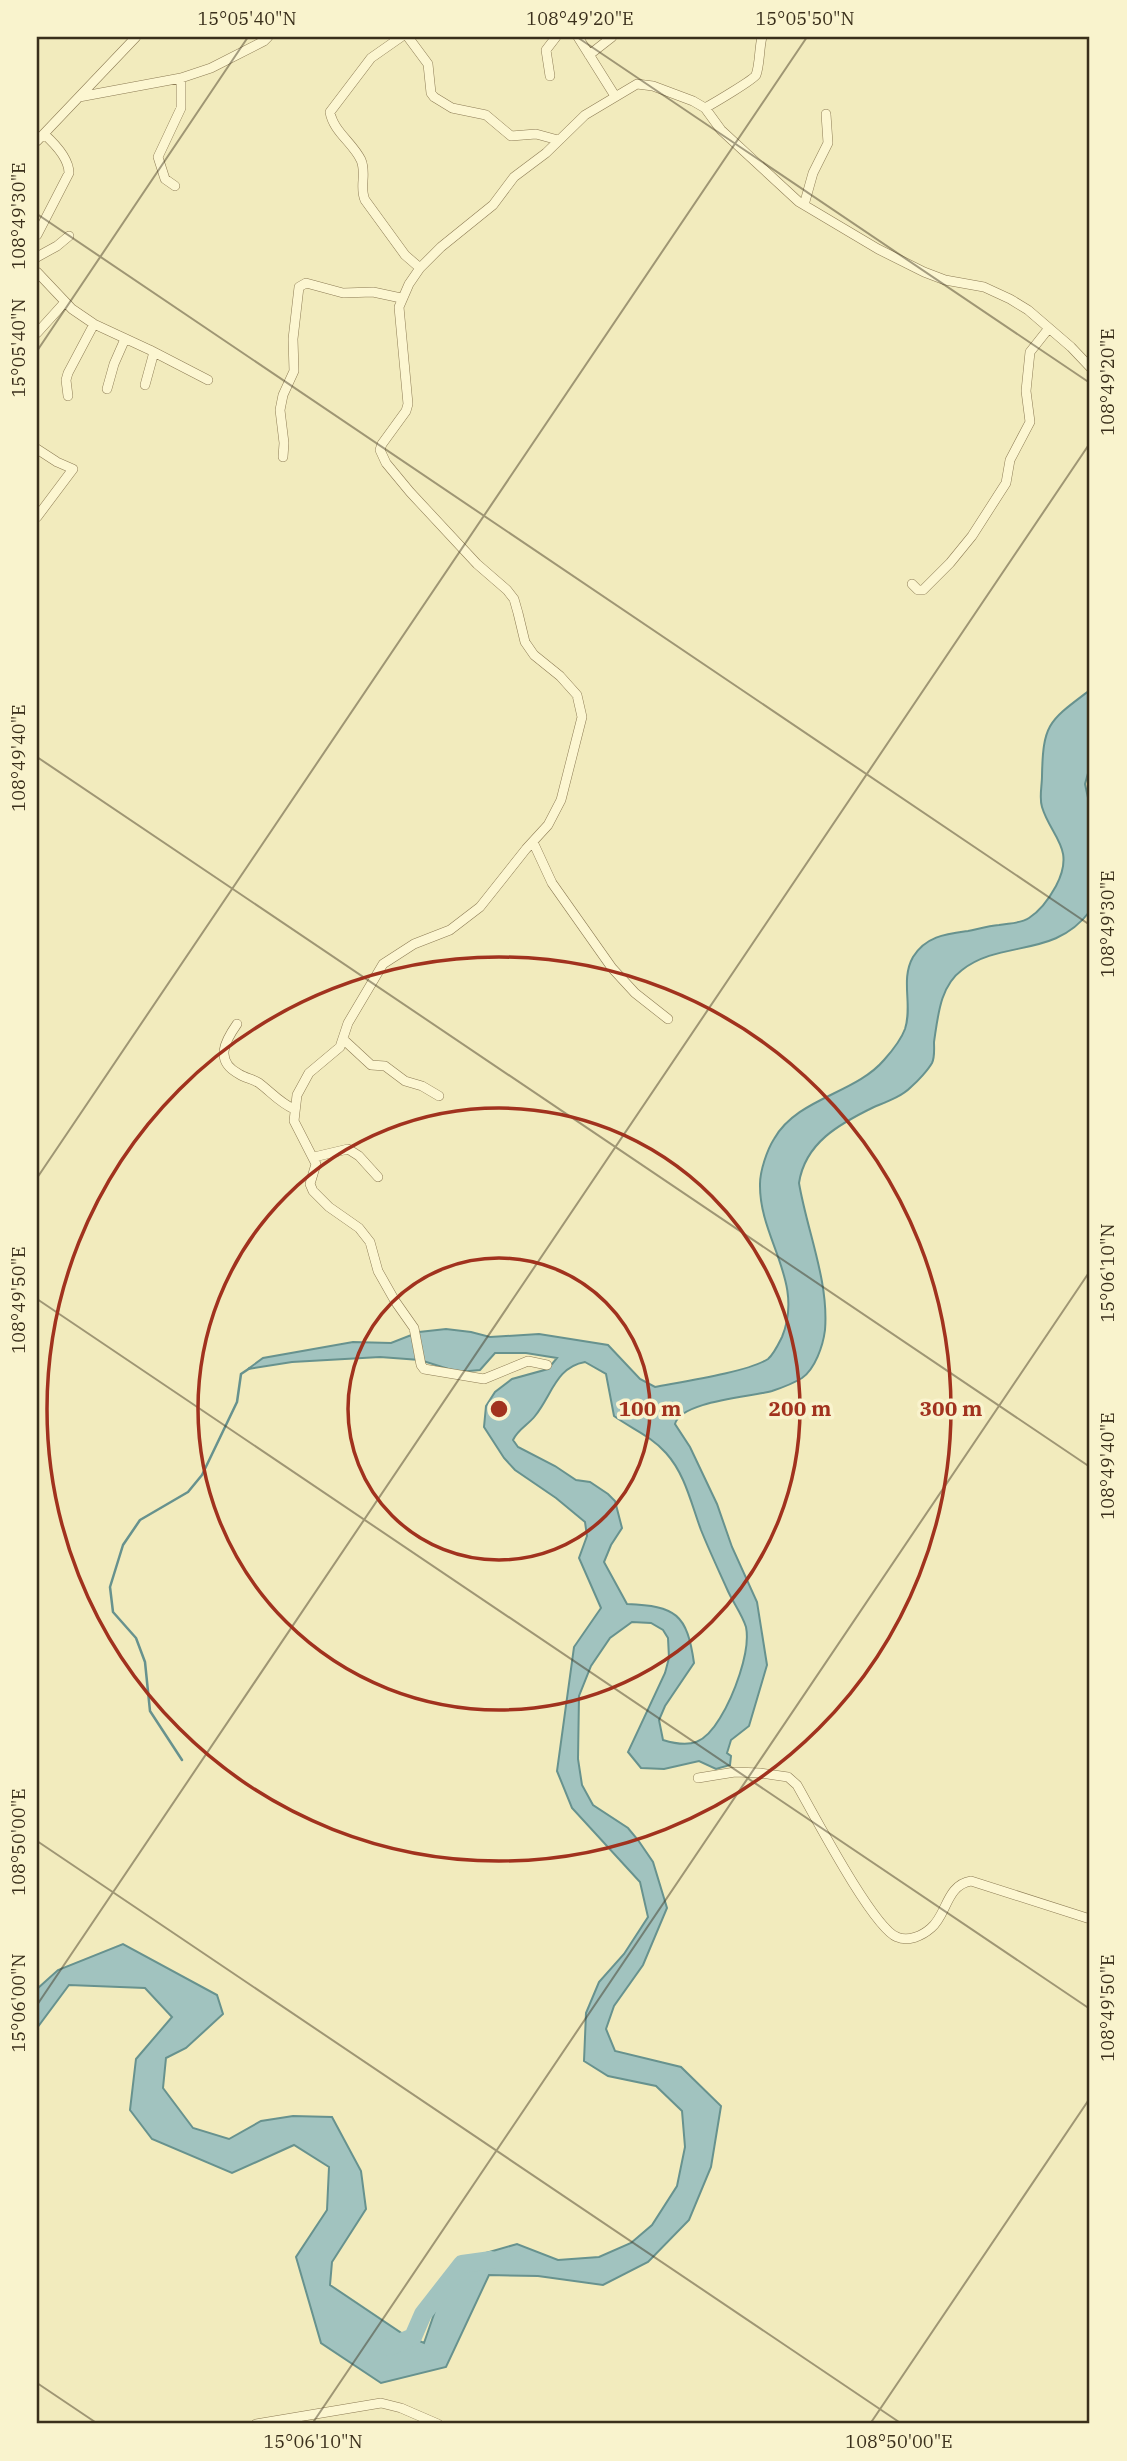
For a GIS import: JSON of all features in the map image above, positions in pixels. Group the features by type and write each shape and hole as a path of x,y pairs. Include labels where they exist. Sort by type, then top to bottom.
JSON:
{"street":[{"path":"37,235 69,173 65,158 40,137 136,37"},
{"path":"79,97 181,78 221,63 268,37"},
{"path":"421,268 396,244 365,200 360,159 330,117 333,107 371,58 408,37 428,64 431,93 438,100 452,108 486,115 511,136 536,134 558,140"},
{"path":"550,76 545,50 556,37"},
{"path":"578,37 615,96"},
{"path":"589,55 612,37"},
{"path":"705,108 751,81 756,75 762,37"},
{"path":"175,186 165,179 158,157 181,108 181,78"},
{"path":"547,1364 528,1361 484,1379 431,1371 421,1365 414,1328 394,1301 378,1271 366,1235 313,1191 310,1184 316,1164 294,1121 297,1095 304,1080 344,1041 348,1023 383,964 414,944 450,930 473,913 488,899 548,825 561,800 580,729 581,705 577,695 534,655 525,642 518,613 507,590 477,564 410,492 386,463 380,450 408,404 399,318 401,298 421,268 441,247 493,205 514,177 546,153 586,115 637,84 646,84 705,108 721,130 804,205 917,269 945,280 984,287 1010,299 1028,310 1090,367"},
{"path":"804,205 813,173 828,143 826,114"},
{"path":"37,257 69,236"},
{"path":"37,272 65,302 94,324 208,380"},
{"path":"283,457 280,410 282,395 294,372 293,339 299,287 306,283 344,293 373,292 401,298"},
{"path":"37,333 65,302"},
{"path":"68,396 68,373 94,324"},
{"path":"912,584 918,590 923,590 950,563 982,523 1006,483 1010,460 1031,417 1026,391 1030,352 1049,328"},
{"path":"107,389 125,339"},
{"path":"145,385 154,352"},
{"path":"37,449 57,463 73,469 37,517"},
{"path":"533,842 552,883 612,968 635,993 668,1019"},
{"path":"237,1024 223,1049 229,1065 237,1073 257,1082 294,1109"},
{"path":"344,1041 371,1065 385,1066 405,1081 422,1086 439,1096"},
{"path":"314,1157 348,1149 359,1156 378,1177"},
{"path":"698,1779 735,1772 788,1777 797,1785 858,1891 886,1931 899,1939 914,1938 937,1924 954,1889 971,1881 1090,1919"},
{"path":"256,2424 374,2403 388,2404 438,2424"}],"water":[{"path":"1090,690 1090,766 1085,784 1090,807 1090,911 1076,926 1060,936 1044,943 994,954 962,970 949,984 941,1002 934,1058 925,1072 903,1094 836,1128 808,1157 799,1183 821,1275 825,1330 818,1357 807,1374 772,1391 703,1405 680,1416 675,1424 690,1447 717,1504 732,1547 757,1602 767,1665 749,1726 731,1740 727,1753 731,1756 730,1765 716,1769 699,1761 664,1769 641,1768 628,1752 665,1673 669,1658 668,1638 663,1630 651,1623 632,1622 610,1638 591,1666 579,1696 578,1759 582,1785 593,1805 628,1828 638,1840 653,1862 667,1908 643,1965 614,2006 606,2029 615,2051 681,2067 721,2106 711,2167 689,2220 648,2262 603,2285 538,2276 489,2275 446,2367 381,2383 321,2343 296,2257 327,2210 329,2167 294,2145 232,2173 152,2139 130,2110 136,2059 172,2017 145,1988 69,1985 37,2028 37,1989 58,1970 123,1944 217,1995 223,2014 186,2048 166,2058 163,2088 193,2128 229,2139 261,2121 293,2116 332,2117 361,2171 366,2209 332,2262 330,2285 403,2334 424,2343 442,2291 472,2257 517,2244 558,2260 599,2257 631,2243 652,2225 677,2186 685,2147 682,2111 656,2086 608,2076 584,2061 586,2013 599,1982 624,1954 648,1917 640,1882 572,1808 557,1771 574,1647 601,1608 579,1558 587,1536 585,1522 515,1470 484,1427 486,1406 495,1392 512,1379 548,1369 557,1358 526,1353 495,1353 480,1370 458,1372 420,1360 380,1357 292,1362 248,1369 263,1358 353,1342 391,1343 419,1332 446,1329 490,1337 539,1334 608,1345 640,1379 655,1387 730,1372 768,1359 782,1337 788,1317 785,1278 762,1204 760,1179 769,1149 784,1125 797,1114 858,1081 893,1049 907,1020 907,975 918,950 930,940 944,935 1026,920 1037,912 1051,895 1062,873 1064,862 1060,844 1041,803 1044,745 1051,725","holes":["585,1362 606,1374 614,1416 654,1442 678,1470 707,1545 746,1627 746,1649 730,1698 709,1733 690,1744 663,1740 659,1720 665,1706 694,1663 687,1633 683,1623 668,1611 627,1604 604,1562 622,1528 615,1501 590,1482 576,1480 518,1447 513,1440 535,1416 555,1383 567,1370"]}],"waterway":[{"path":"182,1760 150,1711 145,1662 136,1638 113,1612 110,1587 123,1545 140,1520 188,1492 202,1475 237,1402 241,1374 250,1368"},
{"path":"389,2347 413,2337 423,2314 462,2264 491,2260"}]}
